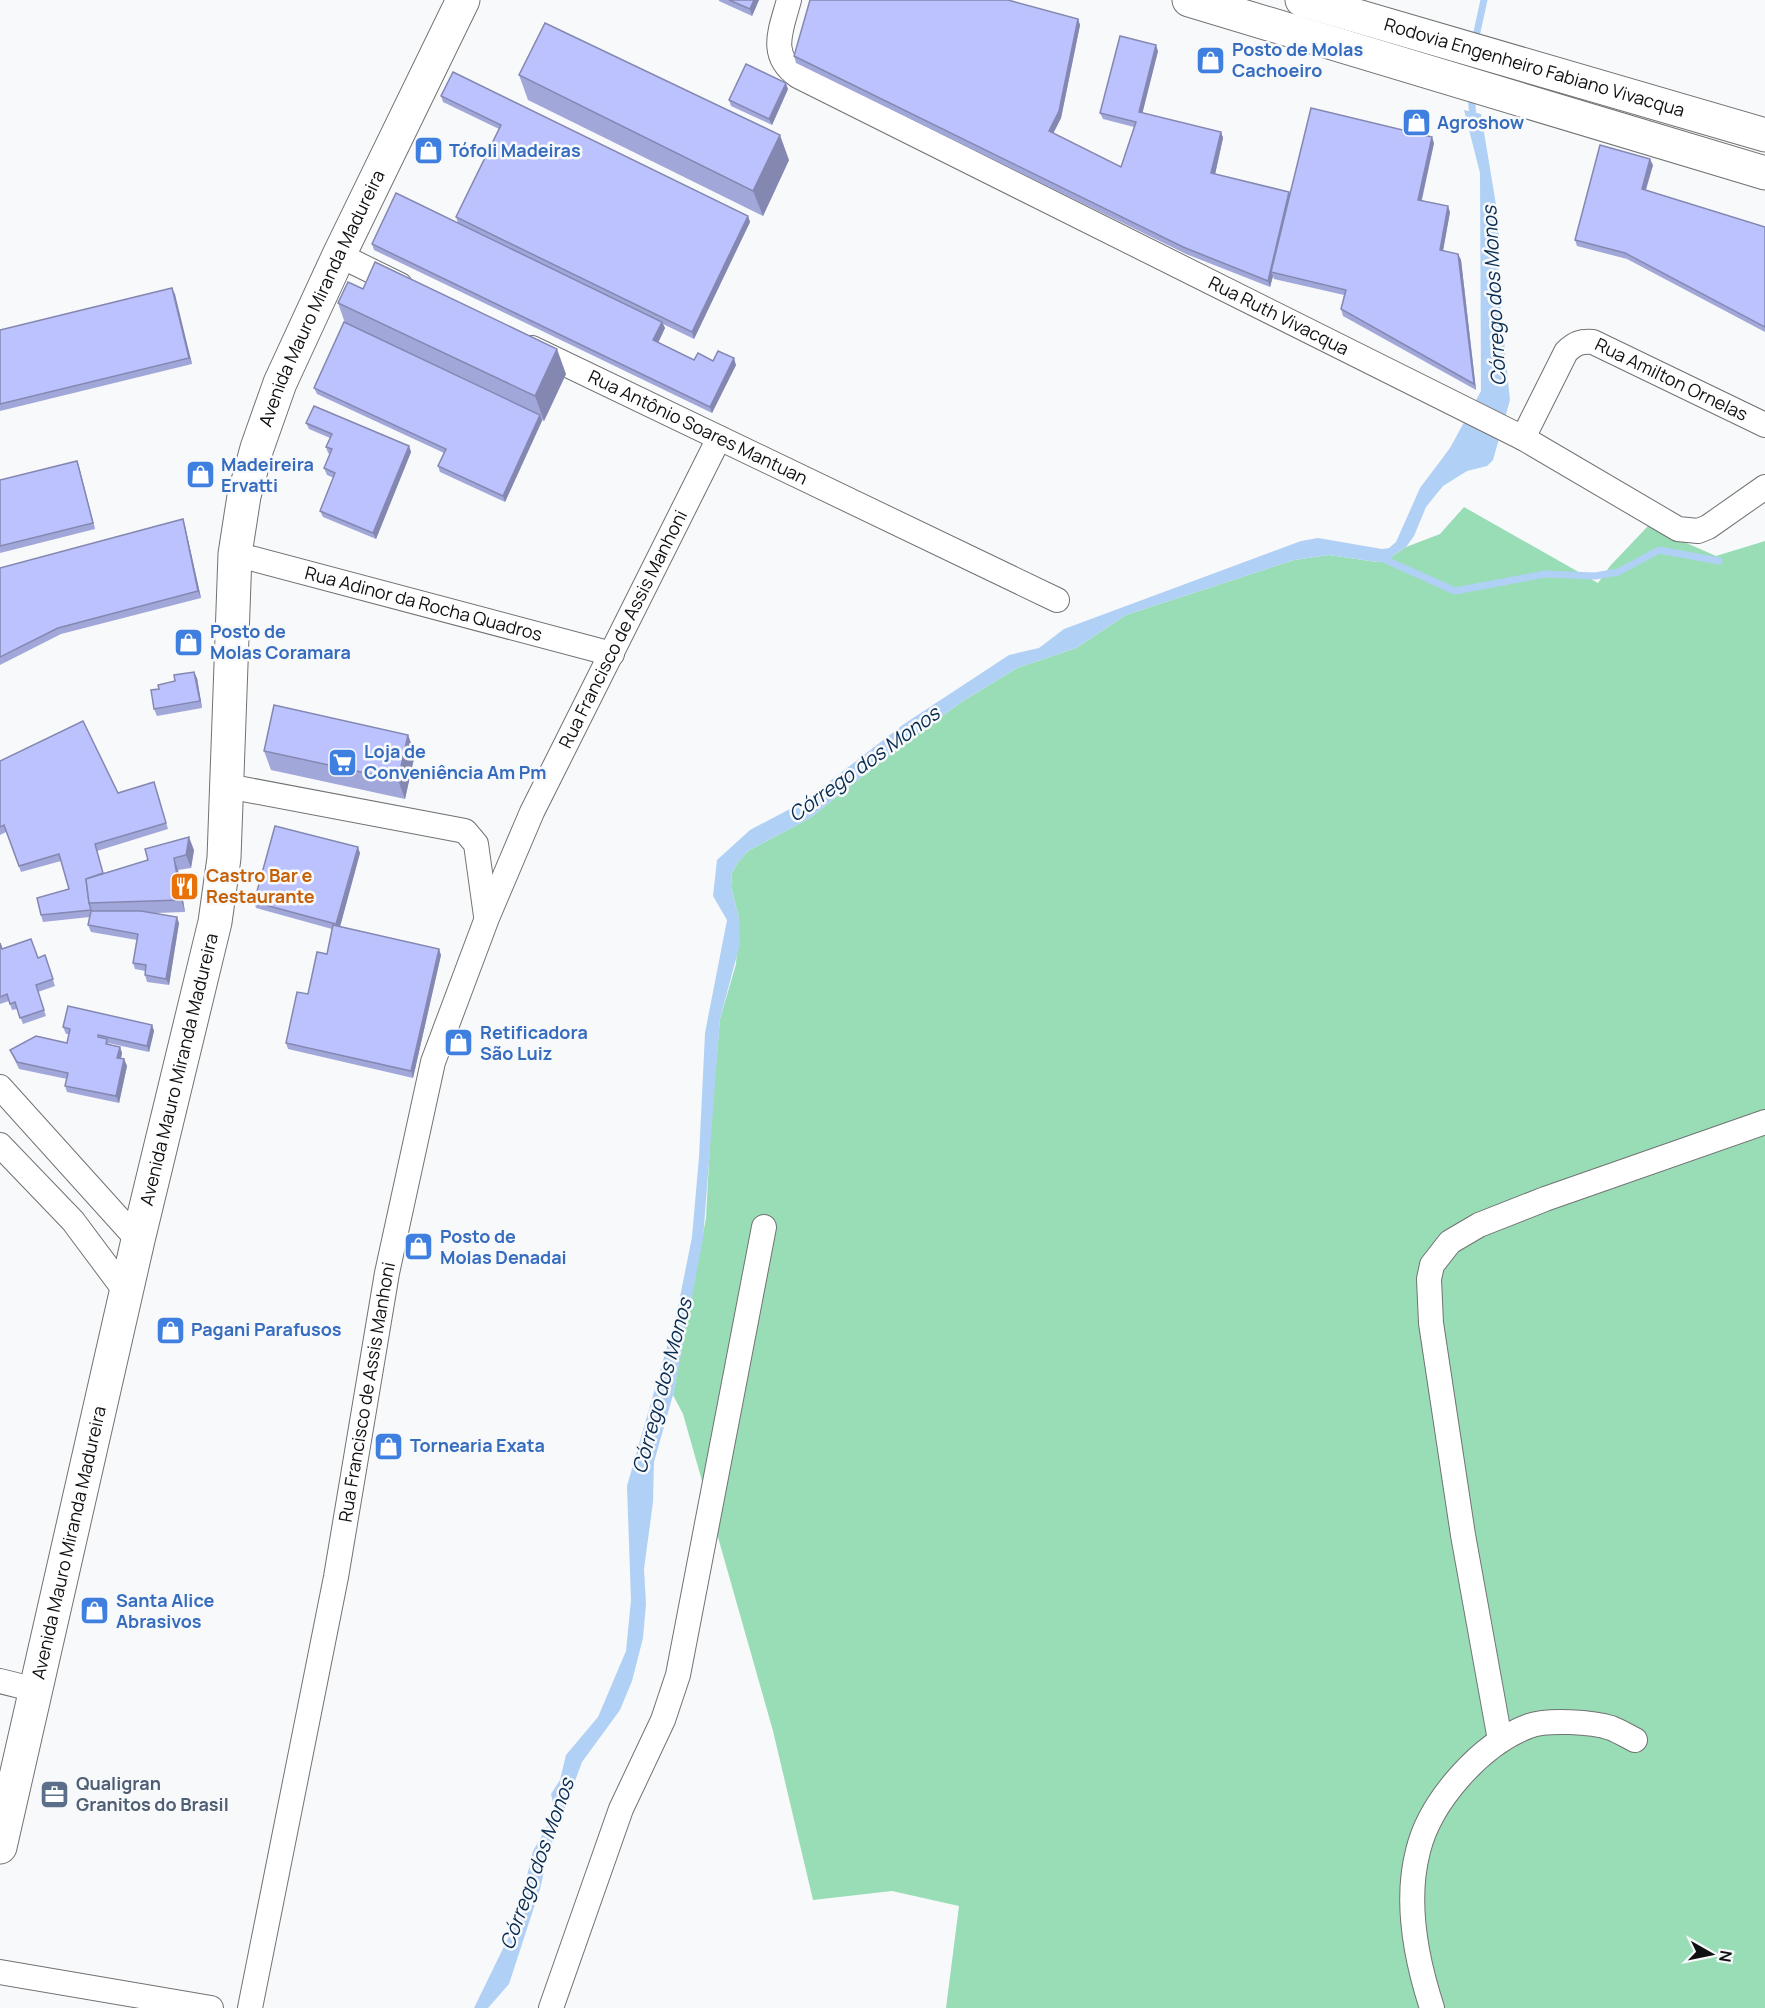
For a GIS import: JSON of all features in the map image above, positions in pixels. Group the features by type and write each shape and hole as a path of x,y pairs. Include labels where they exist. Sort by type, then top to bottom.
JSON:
{"main road":[{"name":"Avenida Mauro Miranda Madureira","path":"0,1847 138,1240 215,922 224,858 236,554 244,496 257,448 280,383 339,255 463,0"},
{"name":"Rodovia Engenheiro Fabiano Vivacqua","path":"1189,0 1765,173"},
{"name":"Rodovia Engenheiro Fabiano Vivacqua","path":"1302,0 1765,135"}],"street":[{"name":"Rua Ruth Vivacqua","path":"789,0 779,42 784,66 798,76 1465,408 1515,434 1678,529 1688,531 1708,527 1765,487"},
{"path":"339,255 423,296"},
{"name":"Rua Antônio Soares Mantuan","path":"508,336 1057,600"},
{"name":"Rua Amilton Ornelas","path":"1515,434 1566,352 1575,344 1583,341 1593,342 1765,425"},
{"name":"Rua Francisco de Assis Manhoni","path":"250,2008 336,1577 387,1273 434,1062 487,918 532,812 719,438"},
{"name":"Rua Adinor da Rocha Quadros","path":"236,554 612,654"},
{"path":"227,786 465,831 476,843 487,918"},
{"path":"0,1087 138,1240"},
{"path":"1500,1740 1463,1535 1431,1323 1429,1279 1432,1265 1450,1242 1479,1225 1545,1199 1765,1122"},
{"path":"0,1145 73,1221 126,1292"},
{"path":"551,2008 621,1809 663,1720 678,1675 764,1227"},
{"path":"0,1681 36,1690"},
{"path":"1432,2008 1419,1959 1413,1911 1418,1851 1429,1817 1447,1792 1500,1740 1531,1725 1559,1722 1610,1728 1635,1740"},
{"path":"0,1972 211,2008"}],"green space":[{"path":"1464,507 1598,583 1610,566 1648,526 1716,556 1765,541 1765,2008 946,2008 959,1906 892,1891 813,1900 773,1731 683,1414 673,1395 706,1218 720,1019 736,964 739,918 731,887 732,873 748,851 810,818 899,747 963,701 1017,668 1076,648 1126,615 1294,560 1329,555 1377,562 1390,558 1406,547 1440,534"}],"water":[{"path":"1464,110 1481,114 1499,223 1498,282 1510,400 1493,460 1487,466 1467,471 1443,486 1426,507 1414,536 1406,547 1390,558 1377,562 1329,555 1294,560 1126,615 1076,648 1017,668 963,701 899,747 810,818 748,851 732,873 731,887 739,918 740,944 720,1019 703,1239 673,1395 654,1462 653,1502 644,1569 646,1604 643,1638 632,1681 620,1710 582,1762 548,1854 540,1889 509,1984 488,2008 474,2008 516,1922 533,1851 552,1818 554,1808 551,1794 560,1780 566,1755 598,1717 626,1651 631,1600 627,1486 677,1312 692,1237 699,1157 705,1033 727,920 713,896 717,860 750,830 803,802 904,724 1009,655 1039,648 1064,629 1301,541 1318,538 1382,549 1389,548 1396,542 1420,488 1450,448 1481,391 1480,173"}],"building":[{"path":"729,0 754,0 750,9"},
{"path":"810,0 1008,0 1078,19 1059,111 1049,131 1121,167 1136,122 1100,113 1120,36 1156,45 1139,112 1221,132 1211,173 1289,192 1268,281 1183,247 794,56"},
{"path":"545,23 780,135 753,191 519,75"},
{"path":"746,64 786,83 769,119 729,100"},
{"path":"453,72 748,216 692,332 456,217 501,125 441,96"},
{"path":"1311,108 1432,137 1418,200 1448,206 1440,250 1458,254 1474,384 1341,309 1346,290 1271,272"},
{"path":"1600,145 1650,159 1642,189 1765,227 1765,327 1625,253 1575,240"},
{"path":"396,193 662,322 653,340 694,360 698,353 713,361 718,351 734,358 710,407 372,244"},
{"path":"375,262 557,349 535,396 338,303 348,282 363,289"},
{"path":"172,288 189,358 0,404 0,330"},
{"path":"344,322 540,415 503,496 438,466 446,449 314,388"},
{"path":"314,406 409,446 373,533 320,511 335,473 324,468 332,449 326,447 332,434 306,423"},
{"path":"77,461 93,523 0,546 0,480"},
{"path":"183,519 198,591 58,628 0,657 0,568"},
{"path":"194,672 200,701 154,709 151,690 159,689 158,685 175,681 174,675"},
{"path":"274,705 408,735 398,780 264,751"},
{"path":"83,721 118,793 154,782 166,823 95,844 103,873 86,879 91,910 41,915 37,898 69,889 59,854 19,866 4,825 0,827 0,761"},
{"path":"275,826 358,847 336,924 254,902"},
{"path":"189,837 186,855 174,858 181,900 89,903 86,879 148,860 145,849"},
{"path":"91,911 141,911 177,917 166,979 145,975 146,965 133,963 138,934 88,925"},
{"path":"333,925 439,949 411,1071 286,1043 297,992 308,994 317,952 327,954"},
{"path":"31,939 38,958 45,955 53,979 36,985 44,1010 20,1018 15,1002 10,1004 7,994 0,997 0,943 2,949"},
{"path":"68,1006 152,1025 147,1046 98,1035 98,1037 107,1039 106,1044 120,1047 117,1058 124,1059 116,1096 65,1086 68,1073 17,1062 10,1050 36,1036 67,1043 70,1029 63,1027"}],"waterway":[{"name":"Córrego dos Monos","path":"1475,41 1484,0"},
{"name":"Córrego dos Monos","path":"1471,94 1473,118"},
{"path":"1377,556 1455,591 1545,574 1595,576 1618,572 1659,550 1719,561"}],"place":[{"name":"Posto de Molas Cachoeiro","path":"1211,60"},
{"name":"Agroshow","path":"1416,123"},
{"name":"Tófoli Madeiras","path":"428,151"},
{"name":"Madeireira Ervatti","path":"200,475"},
{"name":"Posto de Molas Coramara","path":"189,642"},
{"name":"Loja de Conveniência Am Pm","path":"343,762"},
{"name":"Castro Bar e Restaurante","path":"185,886"},
{"name":"Retificadora São Luiz","path":"459,1043"},
{"name":"Posto de Molas Denadai","path":"419,1247"},
{"name":"Pagani Parafusos","path":"170,1330"},
{"name":"Tornearia Exata","path":"389,1446"},
{"name":"Santa Alice Abrasivos","path":"95,1611"},
{"name":"Qualigran Granitos do Brasil","path":"55,1794"}]}
